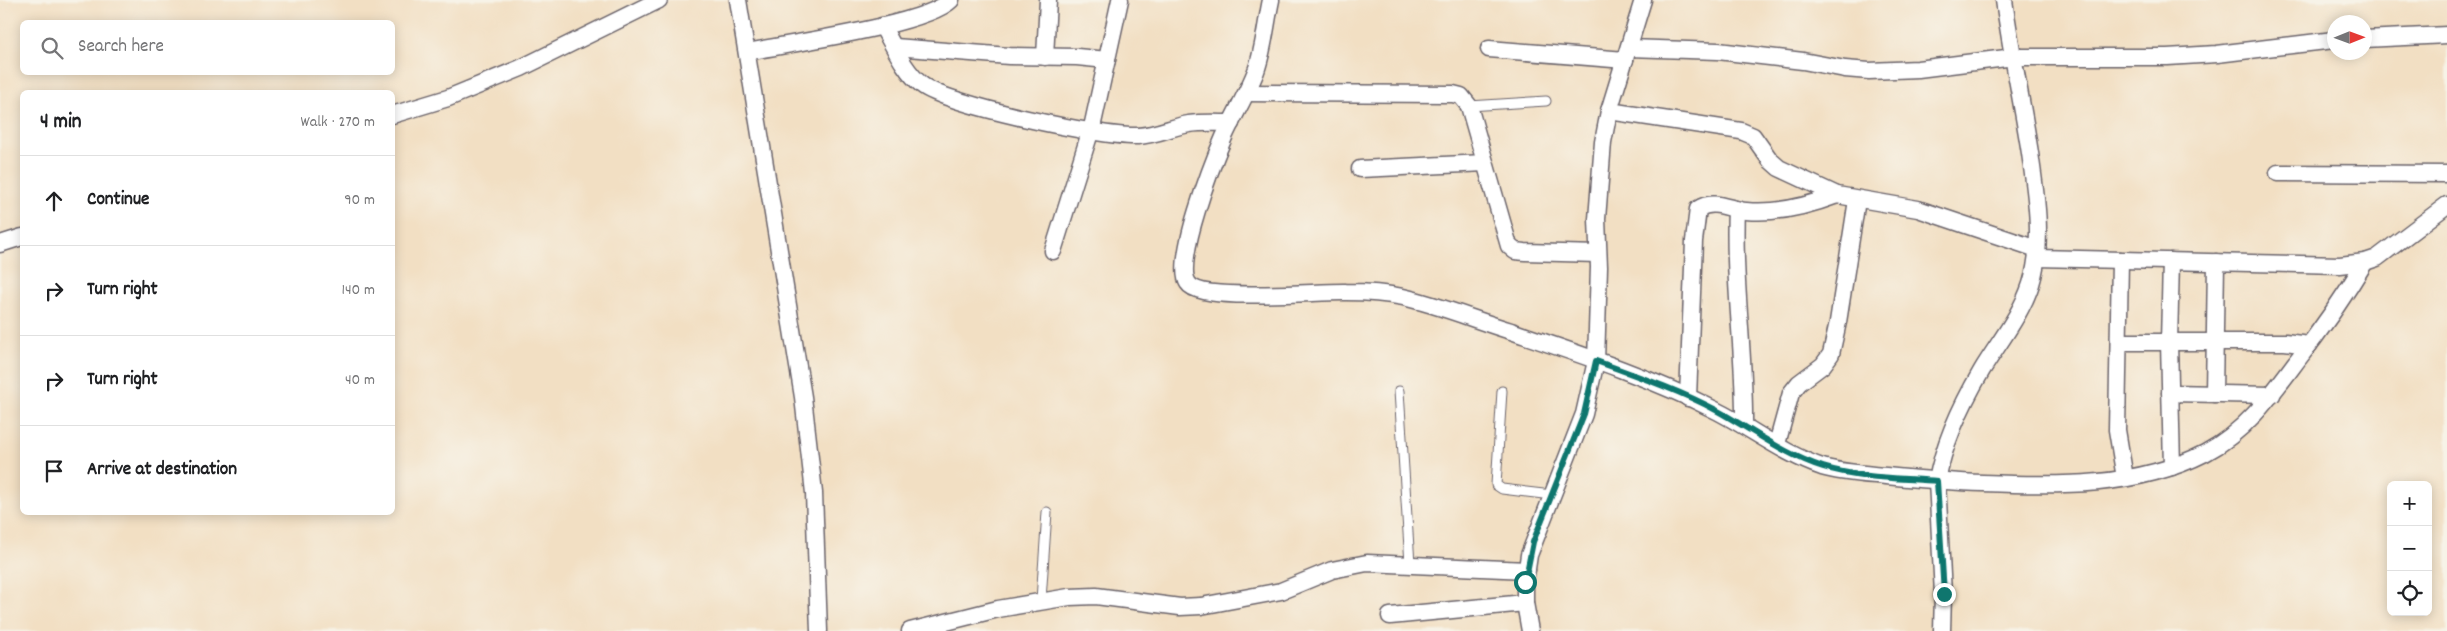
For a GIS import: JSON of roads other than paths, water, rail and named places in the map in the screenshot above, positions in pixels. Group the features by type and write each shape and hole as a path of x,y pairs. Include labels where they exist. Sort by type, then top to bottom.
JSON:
{"street":[{"path":"395,114 448,98 522,68 659,0"},
{"path":"738,0 803,397 814,493 818,631"},
{"path":"746,52 882,26 934,11 951,0"},
{"path":"1045,57 1048,0"},
{"path":"1052,250 1090,132 1120,0"},
{"path":"1271,0 1258,66 1213,167 1187,244 1183,265 1185,279 1192,289 1205,293 1228,294 1344,292 1402,297 1596,361 1688,398 1744,426 1801,459 1848,473 1937,481 2046,486 2086,484 2125,478 2172,467 2204,453 2225,440 2255,416 2338,307 2365,262"},
{"path":"1530,631 1525,603 1526,570 1531,549 1584,414 1596,361 1599,183 1609,112 1643,0"},
{"path":"1942,631 1944,594 1937,481 1945,447 1959,413 1982,370 2016,317 2031,285 2037,254 2038,216 2034,178 2004,0"},
{"path":"882,26 911,74 921,84 932,92 977,106 1090,132 1140,136 1188,124 1231,123"},
{"path":"2372,39 2447,35"},
{"path":"1489,49 1627,54 1718,50 1869,71 1918,69 2014,57 2158,57 2216,54 2327,41"},
{"path":"895,47 1107,60"},
{"path":"1247,93 1453,94 1462,96 1469,106 1509,246 1515,251 1598,254"},
{"path":"1609,112 1740,131 1753,136 1770,160 1780,168 1836,195 1918,209 2037,254 2120,260 2340,265 2365,262 2377,258 2447,205"},
{"path":"1360,168 1485,163"},
{"path":"2278,173 2447,174"},
{"path":"1688,398 1696,215 1698,209 1703,205 1726,205 1736,210 1765,212 1816,203 1836,195"},
{"path":"1777,444 1791,393 1799,383 1824,365 1831,354 1838,322 1857,200"},
{"path":"1736,210 1735,254 1744,371 1744,426"},
{"path":"0,244 20,237"},
{"path":"2120,260 2117,430 2125,478"},
{"path":"2171,261 2169,342 2172,467"},
{"path":"2214,394 2216,262"},
{"path":"2119,342 2309,344"},
{"path":"2170,393 2272,394"},
{"path":"910,631 1041,600 1096,596 1163,606 1201,606 1281,591 1344,566 1367,563 1526,570"},
{"path":"1390,616 1525,603"}],"lane":[{"path":"1469,106 1546,100"},
{"path":"1400,391 1410,564"},
{"path":"1502,391 1496,485 1502,489 1552,495"},
{"path":"1041,600 1047,512"}]}
